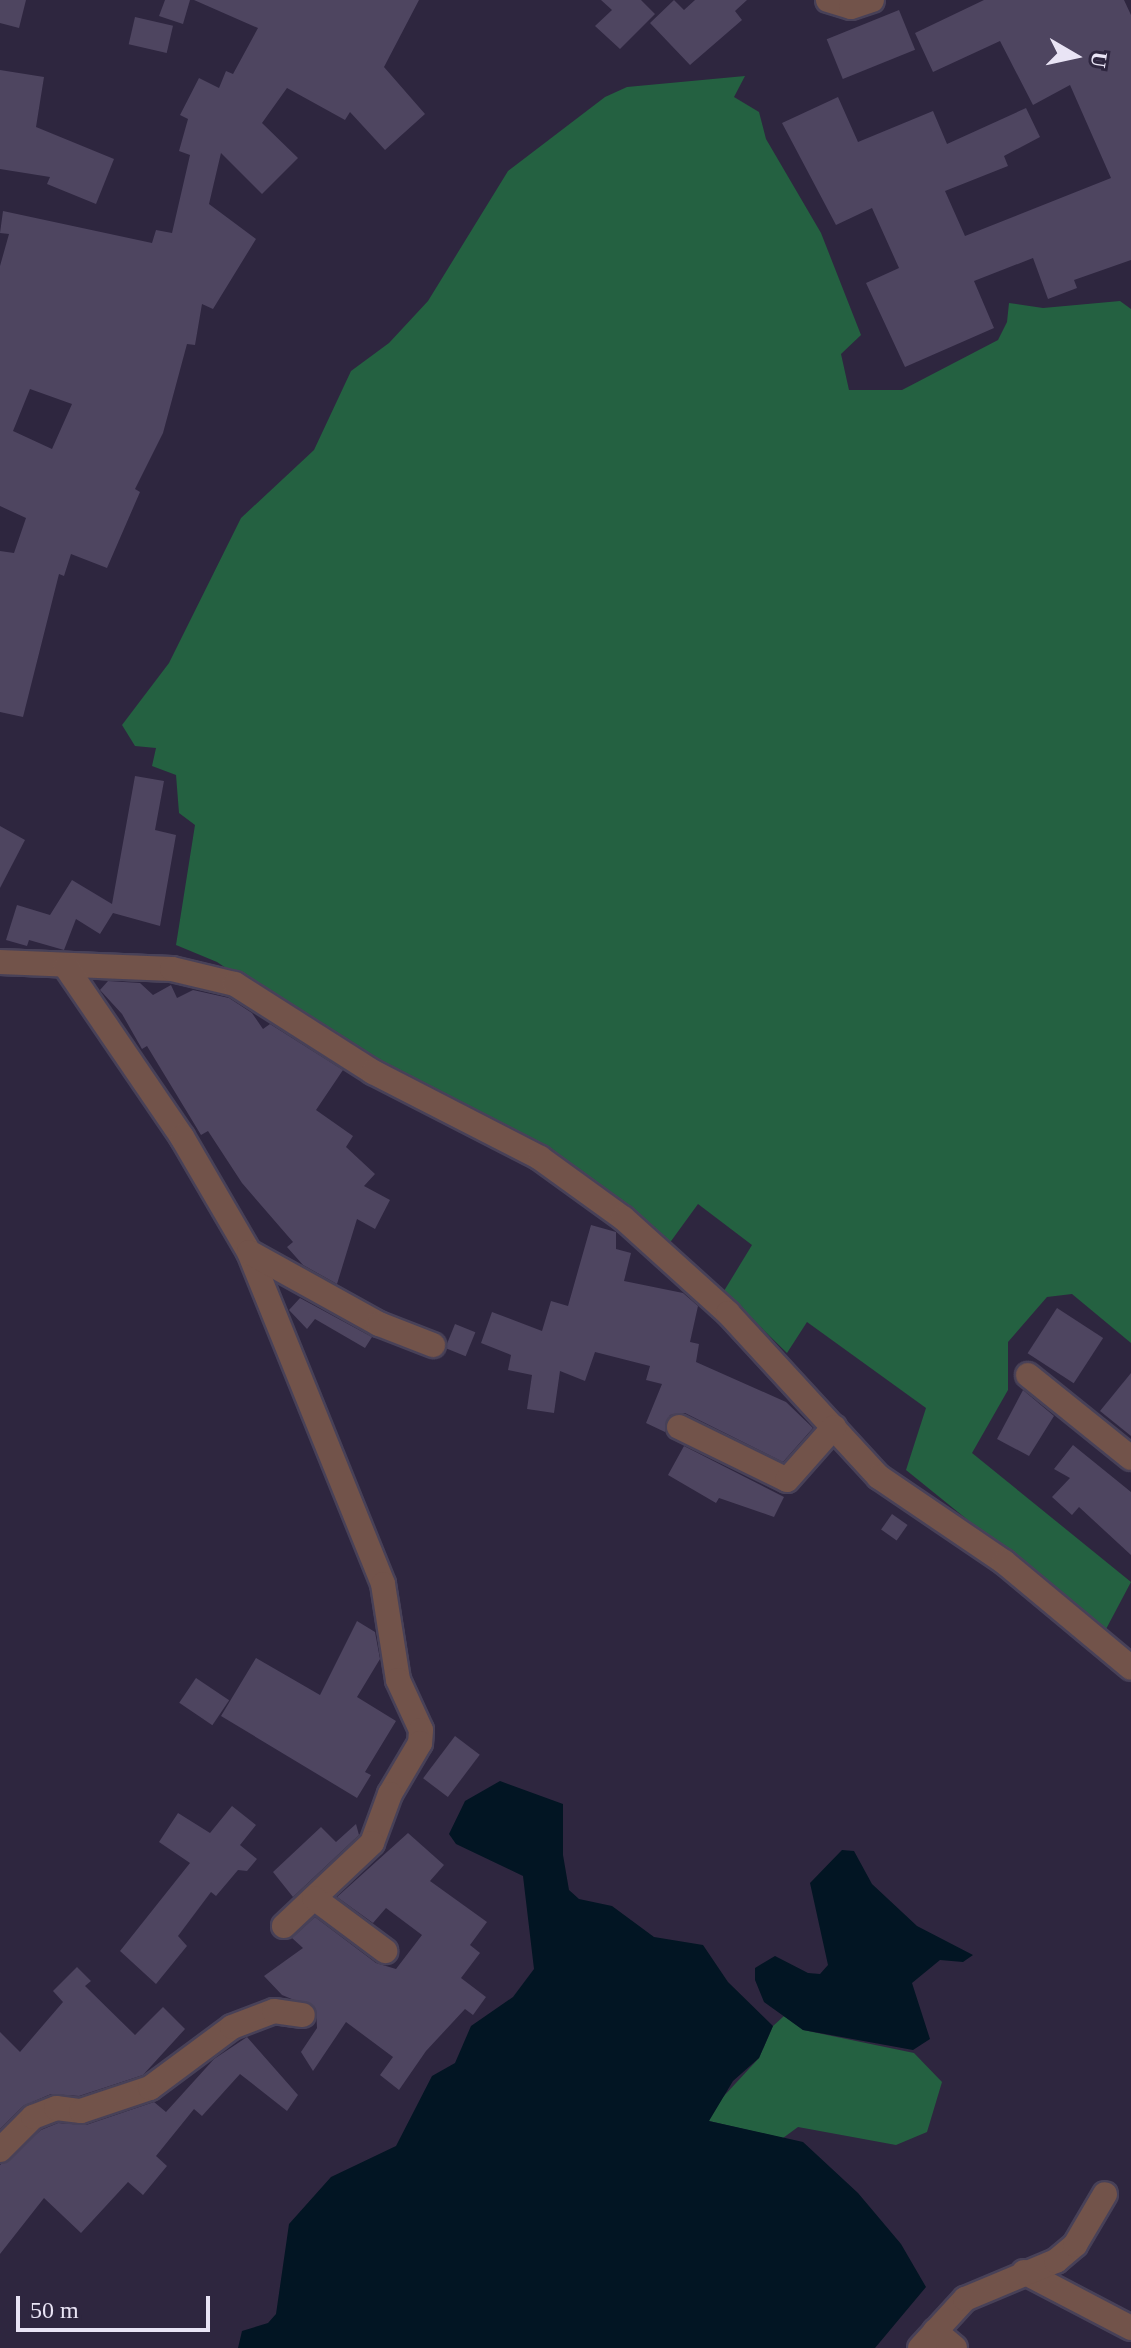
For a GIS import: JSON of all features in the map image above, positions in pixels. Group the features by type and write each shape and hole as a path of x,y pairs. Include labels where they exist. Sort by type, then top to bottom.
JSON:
{"street":[{"path":"828,0 851,7 872,0"},
{"path":"0,962 172,969 235,984 373,1072 540,1158 623,1218 728,1313 905,1498 1004,1562 1131,1668"},
{"path":"66,967 182,1137 249,1252 383,1584 398,1680 421,1730 420,1743 390,1794 372,1843 284,1926"},
{"path":"249,1252 379,1324 433,1345"},
{"path":"1028,1375 1131,1458"},
{"path":"679,1427 787,1480 834,1427"},
{"path":"314,1898 385,1951"},
{"path":"0,2150 33,2117 56,2108 81,2111 150,2088 232,2027 274,2011 303,2015"},
{"path":"955,2348 927,2340 965,2299 1056,2261 1075,2245 1105,2194"},
{"path":"1024,2272 1098,2315 1131,2328"}],"green space":[{"path":"745,76 734,97 759,112 766,139 821,233 861,335 841,354 849,390 902,390 998,340 1007,322 1009,303 1043,308 1120,301 1131,309 1131,1343 1072,1294 1047,1297 1008,1342 1008,1390 972,1453 1131,1582 1105,1631 906,1470 926,1408 807,1322 787,1353 724,1291 752,1245 698,1204 666,1248 404,1075 294,1013 217,962 176,945 195,825 179,813 176,775 152,766 156,748 135,746 122,725 169,663 241,518 314,450 351,371 389,343 428,301 508,171 605,97 627,87"},
{"path":"784,2016 803,2030 914,2053 942,2082 927,2132 896,2145 798,2127 783,2138 709,2121 712,2109 759,2058 773,2026"}],"water":[{"path":"500,1781 563,1804 563,1855 569,1890 579,1899 612,1906 654,1937 703,1945 728,1982 773,2026 759,2058 733,2081 709,2121 803,2142 858,2193 901,2244 926,2287 875,2348 238,2348 242,2331 268,2323 276,2314 289,2224 331,2177 396,2146 432,2076 455,2063 471,2026 513,1997 534,1969 523,1876 456,1844 449,1834 465,1801"},
{"path":"842,1850 854,1851 872,1884 917,1926 973,1955 963,1962 940,1960 912,1983 930,2039 913,2050 803,2030 764,2002 755,1980 755,1968 775,1956 808,1973 820,1974 828,1965 810,1883"}],"building":[{"path":"0,0 26,0 19,28 0,23"},
{"path":"165,0 190,0 183,24 159,16"},
{"path":"194,0 419,0 384,67 425,114 385,150 350,112 345,120 287,88 262,123 298,158 262,194 221,153 209,204 256,239 213,309 202,304 195,345 187,344 163,433 135,489 140,492 107,568 71,554 64,576 59,574 23,717 0,712 0,551 14,553 26,518 0,506 0,266 9,234 0,233 3,211 152,243 156,230 172,233 190,155 179,151 188,119 180,115 199,78 219,88 226,71 233,74 258,28","holes":["30,389 72,404 52,449 13,431"]},
{"path":"601,0 641,0 655,14 620,49 595,26 612,10"},
{"path":"674,0 684,10 695,0 747,0 735,11 742,20 690,65 650,23"},
{"path":"984,0 1124,0 1131,15 1131,260 1074,280 1077,288 1048,299 1033,258 974,281 994,328 905,367 866,283 899,268 872,208 836,225 782,123 838,97 858,142 933,111 947,144 1026,108 1040,137 1004,156 1008,166 945,191 965,236 1111,178 1070,85 1033,105 1000,41 933,72 915,33"},
{"path":"899,10 915,50 843,79 827,39"},
{"path":"135,17 173,26 167,53 129,44"},
{"path":"0,70 44,77 36,127 114,159 96,204 47,184 50,177 0,169"},
{"path":"135,776 164,781 155,830 176,835 160,926 113,913 100,934 76,919 64,950 29,940 27,946 6,940 17,905 50,915 72,880 112,904"},
{"path":"0,826 25,840 0,888"},
{"path":"108,981 140,983 153,995 171,985 177,998 193,990 229,998 252,1013 263,1029 270,1024 343,1070 316,1110 353,1136 346,1147 375,1174 364,1186 390,1200 375,1229 357,1219 337,1284 303,1265 287,1247 293,1242 242,1183 208,1131 201,1135 147,1046 142,1049 122,1014 100,990"},
{"path":"591,1225 616,1232 616,1249 631,1253 624,1281 683,1293 698,1306 690,1342 699,1344 696,1362 786,1402 813,1428 783,1462 685,1413 670,1415 665,1432 646,1423 662,1384 646,1380 650,1366 595,1352 585,1381 560,1371 554,1413 527,1409 532,1375 508,1370 511,1355 481,1343 492,1312 542,1331 551,1301 568,1306"},
{"path":"300,1298 372,1337 365,1348 315,1319 307,1329 289,1310"},
{"path":"1057,1308 1103,1338 1074,1383 1028,1353"},
{"path":"455,1324 475,1332 466,1356 445,1348"},
{"path":"1131,1373 1131,1436 1100,1411"},
{"path":"1023,1390 1054,1416 1029,1456 997,1439"},
{"path":"1073,1445 1131,1492 1131,1555 1079,1507 1072,1515 1052,1497 1070,1478 1054,1469"},
{"path":"684,1446 784,1497 774,1517 719,1498 716,1503 668,1475"},
{"path":"892,1514 908,1525 897,1540 881,1530"},
{"path":"357,1621 375,1632 380,1659 357,1697 396,1721 365,1772 371,1775 357,1798 221,1716 256,1658 320,1695"},
{"path":"196,1678 229,1700 212,1725 179,1703"},
{"path":"455,1736 480,1755 448,1797 423,1778"},
{"path":"232,1806 256,1825 240,1845 257,1859 247,1871 238,1870 216,1896 211,1892 178,1936 187,1946 156,1984 120,1951 190,1863 159,1842 178,1813 210,1833"},
{"path":"356,1824 359,1835 293,1897 273,1872 321,1827 336,1842"},
{"path":"408,1833 444,1865 430,1881 487,1922 470,1945 480,1953 461,1978 486,1997 473,2015 465,2009 426,2051 399,2090 380,2075 393,2057 346,2022 313,2071 301,2052 317,2028 316,2009 282,1995 264,1976 303,1948 292,1938 315,1917 376,1963 396,1969 422,1935 386,1908 373,1923 337,1897"},
{"path":"77,1967 91,1981 85,1986 135,2035 163,2007 185,2029 143,2075 79,2096 51,2094 23,2106 0,2129 0,2032 20,2052 63,2002 53,1991"},
{"path":"247,2037 298,2095 287,2111 240,2074 202,2116 194,2109 156,2156 167,2166 143,2195 128,2182 81,2233 44,2198 0,2254 0,2165 41,2130 58,2123 86,2125 154,2102 166,2112 214,2059"}]}
